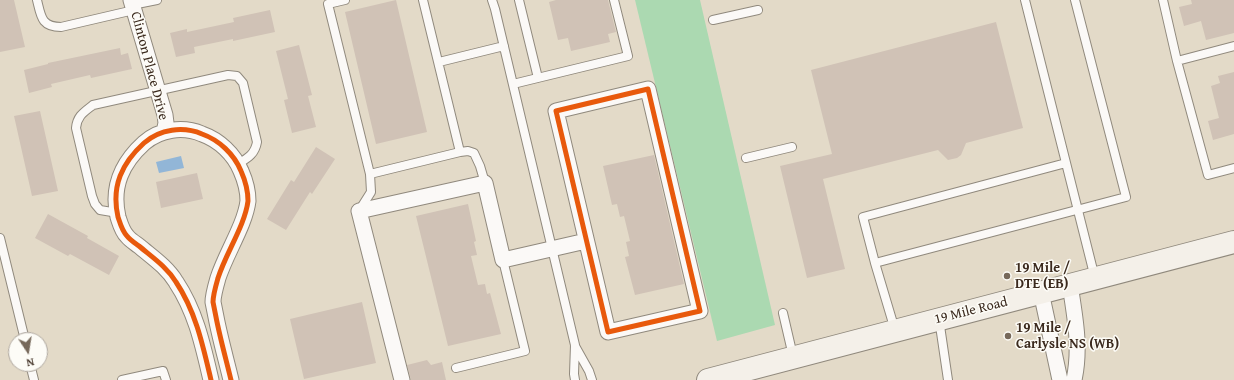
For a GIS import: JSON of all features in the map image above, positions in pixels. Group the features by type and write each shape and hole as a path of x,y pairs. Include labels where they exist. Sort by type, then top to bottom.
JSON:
{"street":[{"name":"Clinton Place Drive","path":"132,5 165,115 166,123 164,132"},
{"path":"648,89 700,311 608,332 586,241 556,111 648,89"},
{"name":"Clinton Place Drive","path":"211,380 192,310 177,282 167,270 127,236 121,226 115,202 116,189 121,174 129,160 149,139 164,132 186,129 203,134 225,148 238,164 247,187 248,200 244,219 223,262 213,302 231,380"},
{"path":"402,380 359,212 485,183 503,260 586,241"},
{"name":"19 Mile Road","path":"708,380 939,318 1234,242"},
{"path":"1070,285 1078,343 1077,368 1074,380"},
{"path":"1041,292 1060,380"}],"lane":[{"path":"37,0 44,22 54,27 61,27 132,5 157,0"},
{"path":"345,0 328,2 370,174 371,192 359,212"},
{"path":"423,0 460,152"},
{"path":"492,0 575,346 574,374 576,380"},
{"path":"519,0 538,78"},
{"path":"513,84 628,56 614,0"},
{"path":"1025,0 1095,278"},
{"path":"875,263 1126,197 1075,0"},
{"path":"1163,0 1208,175 1234,168"},
{"path":"713,20 758,10"},
{"path":"439,62 504,46"},
{"path":"1178,61 1234,46"},
{"path":"118,213 100,210 95,204 76,128 77,120 85,111 93,106 228,75 237,76 243,83 257,142 256,150 251,157 238,164"},
{"path":"746,158 792,147"},
{"path":"370,174 468,151 474,154 480,166 485,183"},
{"path":"895,330 863,218 1066,164"},
{"path":"0,238 23,332"},
{"path":"456,368 525,351 503,260"},
{"path":"783,313 794,357"},
{"path":"939,318 948,380"},
{"path":"575,346 589,371 592,380"},
{"path":"122,380 163,371 166,380"}],"green space":[{"path":"635,0 700,0 775,325 717,341"}],"water":[{"path":"181,156 184,168 159,173 156,162"}],"building":[{"path":"0,0 14,0 25,47 0,52"},
{"path":"396,0 427,132 376,144 345,12"},
{"path":"556,0 608,0 616,32 608,34 610,42 571,51 568,38 558,40 549,2"},
{"path":"1191,0 1234,0 1234,33 1206,40 1201,21 1184,26 1179,7 1192,4"},
{"path":"270,10 275,32 233,41 233,39 194,47 195,53 176,57 170,33 187,29 187,32 234,22 233,18"},
{"path":"996,22 1023,128 966,143 961,155 957,158 948,160 938,150 823,179 845,269 807,278 780,166 832,154 811,70"},
{"path":"299,45 312,95 308,96 316,127 292,133 284,100 288,99 276,51"},
{"path":"120,48 121,55 128,53 132,69 91,78 90,75 51,84 52,87 29,93 24,70 48,63"},
{"path":"1234,72 1234,134 1213,140 1208,121 1219,118 1211,86 1220,83 1218,76"},
{"path":"40,111 58,191 32,196 14,116"},
{"path":"316,147 335,159 312,194 310,192 286,230 267,219 291,180 294,182"},
{"path":"654,155 684,284 635,295 625,257 629,256 626,242 630,241 624,216 620,217 617,204 612,205 603,166"},
{"path":"197,173 203,199 161,208 156,182"},
{"path":"468,204 476,241 474,242 477,255 471,256 478,285 485,284 487,294 490,293 501,334 448,346 416,216"},
{"path":"48,214 88,236 87,238 119,256 109,275 70,254 68,256 35,238"},
{"path":"362,302 376,363 304,379 290,319"},
{"path":"427,360 431,365 442,362 446,380 411,380 407,365"}],"cycle path":[{"path":"648,89 700,311 608,332 556,111 648,89"},
{"path":"211,380 194,317 183,293 164,267 125,234 121,227 116,206 117,185 124,167 136,151 150,138 172,130 187,130 195,132 220,144 230,153 238,165 246,185 248,201 246,210 243,220 221,268 213,299 219,333 231,380"}],"place":[{"name":"19 Mile / DTE (EB)","path":"1007,276"},
{"name":"19 Mile / Carlysle NS (WB)","path":"1008,336"}]}
